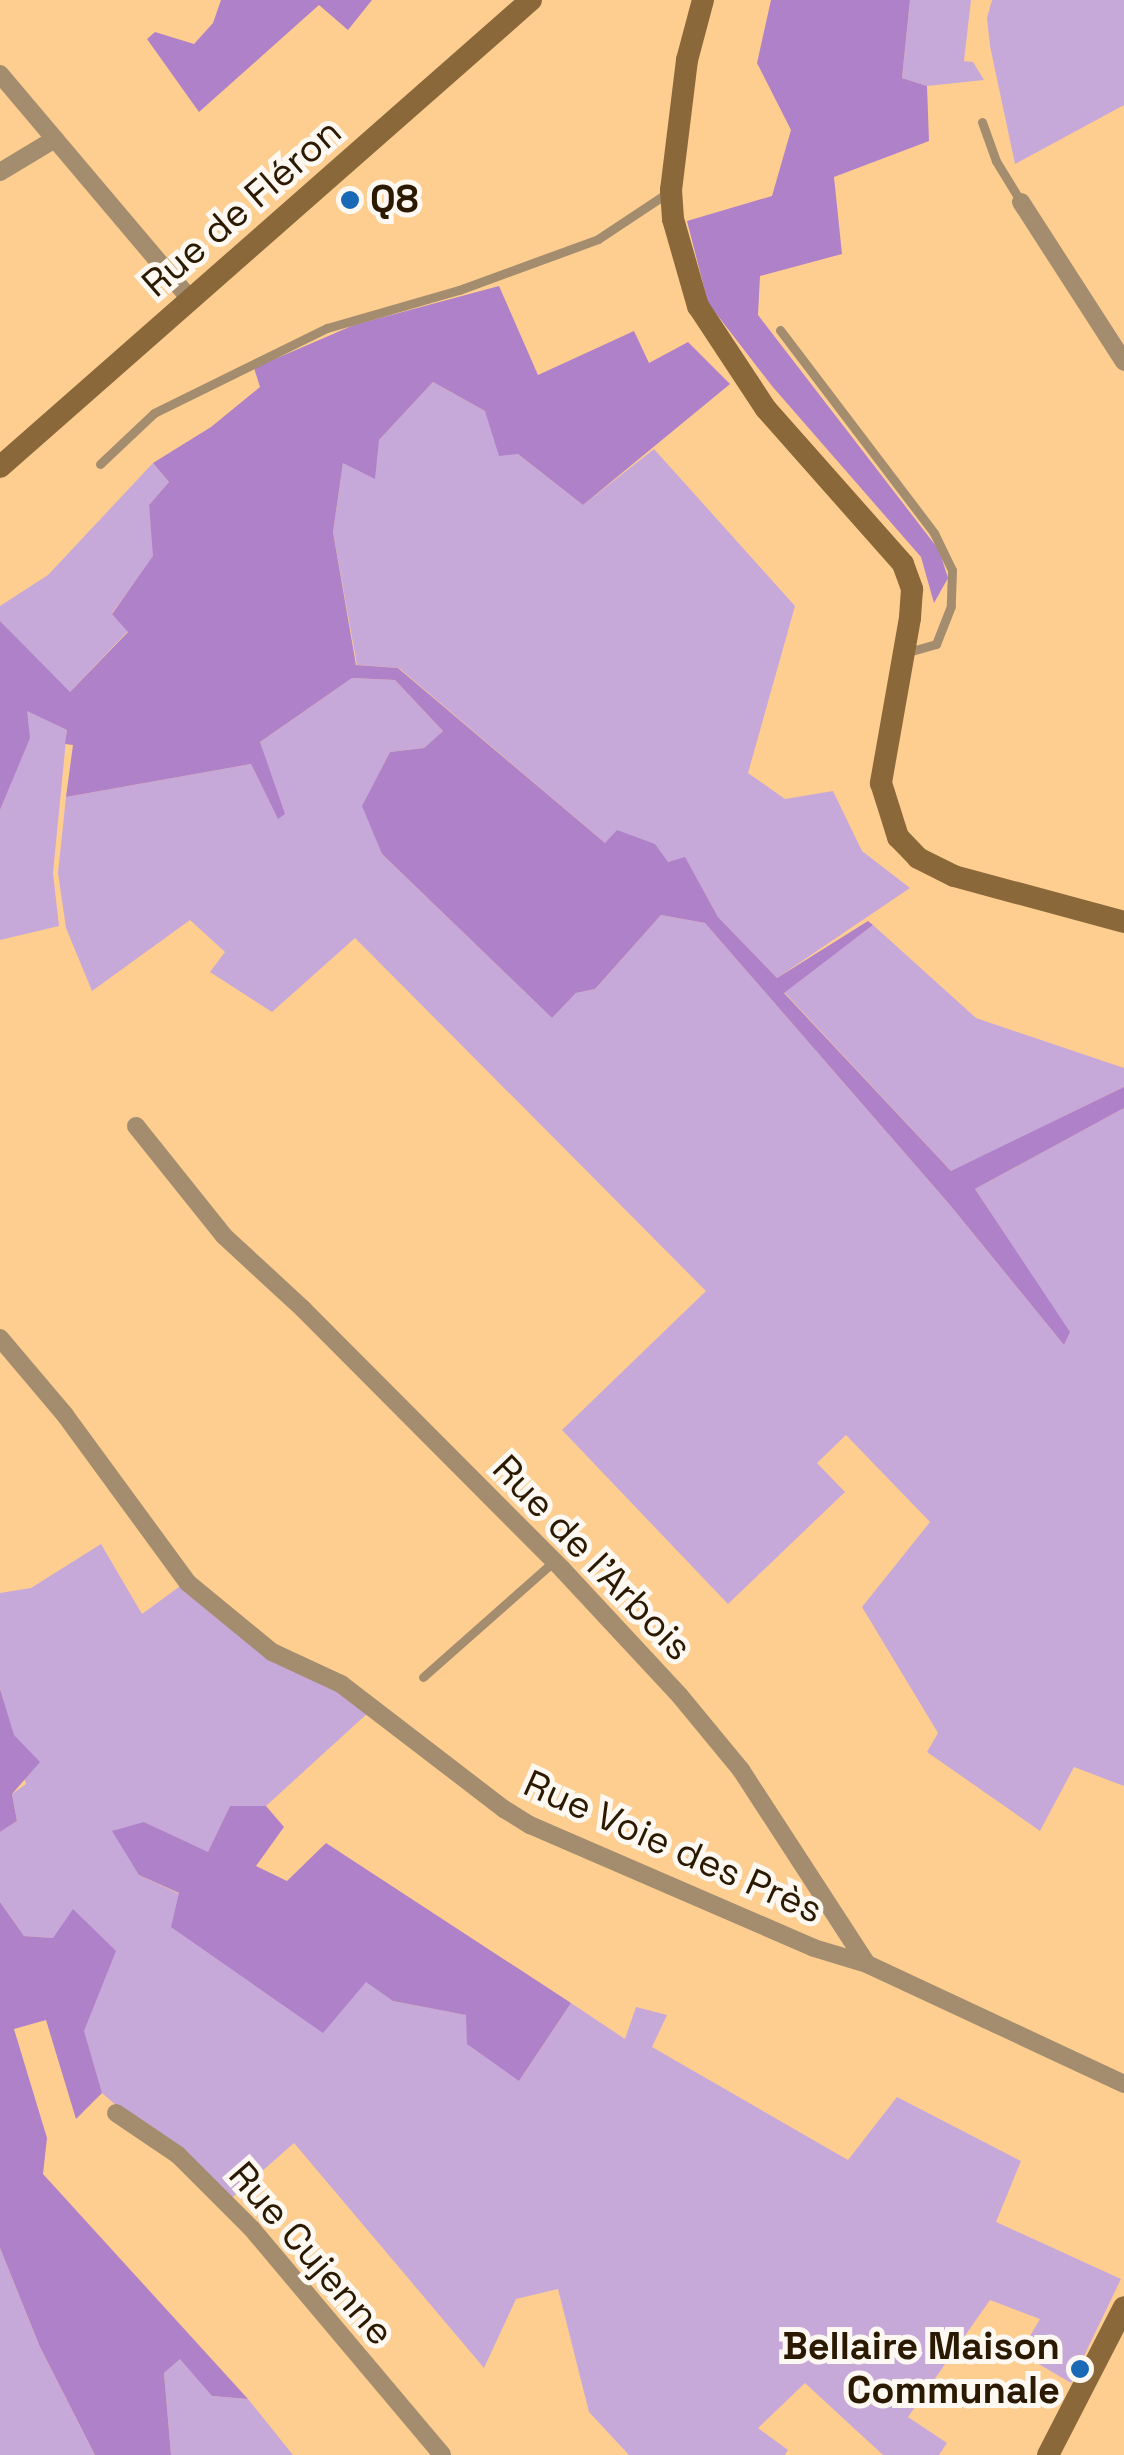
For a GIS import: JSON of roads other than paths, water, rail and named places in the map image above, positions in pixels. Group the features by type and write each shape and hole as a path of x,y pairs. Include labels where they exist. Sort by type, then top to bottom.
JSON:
{"street":[{"name":"Rue de Fléron","path":"0,468 531,0"},
{"path":"703,0 688,60 671,190 673,220 698,306 766,410 904,564 912,588 905,652 880,783 898,837 918,858 954,876 1124,922"},
{"path":"0,74 190,300"},
{"path":"0,172 55,138"},
{"path":"1021,202 1121,354"},
{"name":"Rue de l'Arbois","path":"136,1126 224,1236 304,1309 554,1561 741,1770 867,1964"},
{"name":"Rue Voie des Près","path":"0,1338 65,1415 188,1583 272,1652 341,1684 530,1825 814,1948 867,1964 1124,2084"},
{"name":"Rue Cujenne","path":"116,2113 178,2155 252,2229 442,2455"},
{"path":"1048,2455 1124,2307"}],"lane":[{"path":"982,122 996,161 1021,202"},
{"path":"100,464 154,413 327,328 459,290 598,240 671,190"},
{"path":"780,330 934,533 952,570 951,606 936,644 905,652"},
{"path":"424,1678 554,1561"}],"place":[{"name":"Q8","path":"350,200"},
{"name":"Bellaire Maison Communale","path":"1080,2369"}]}
